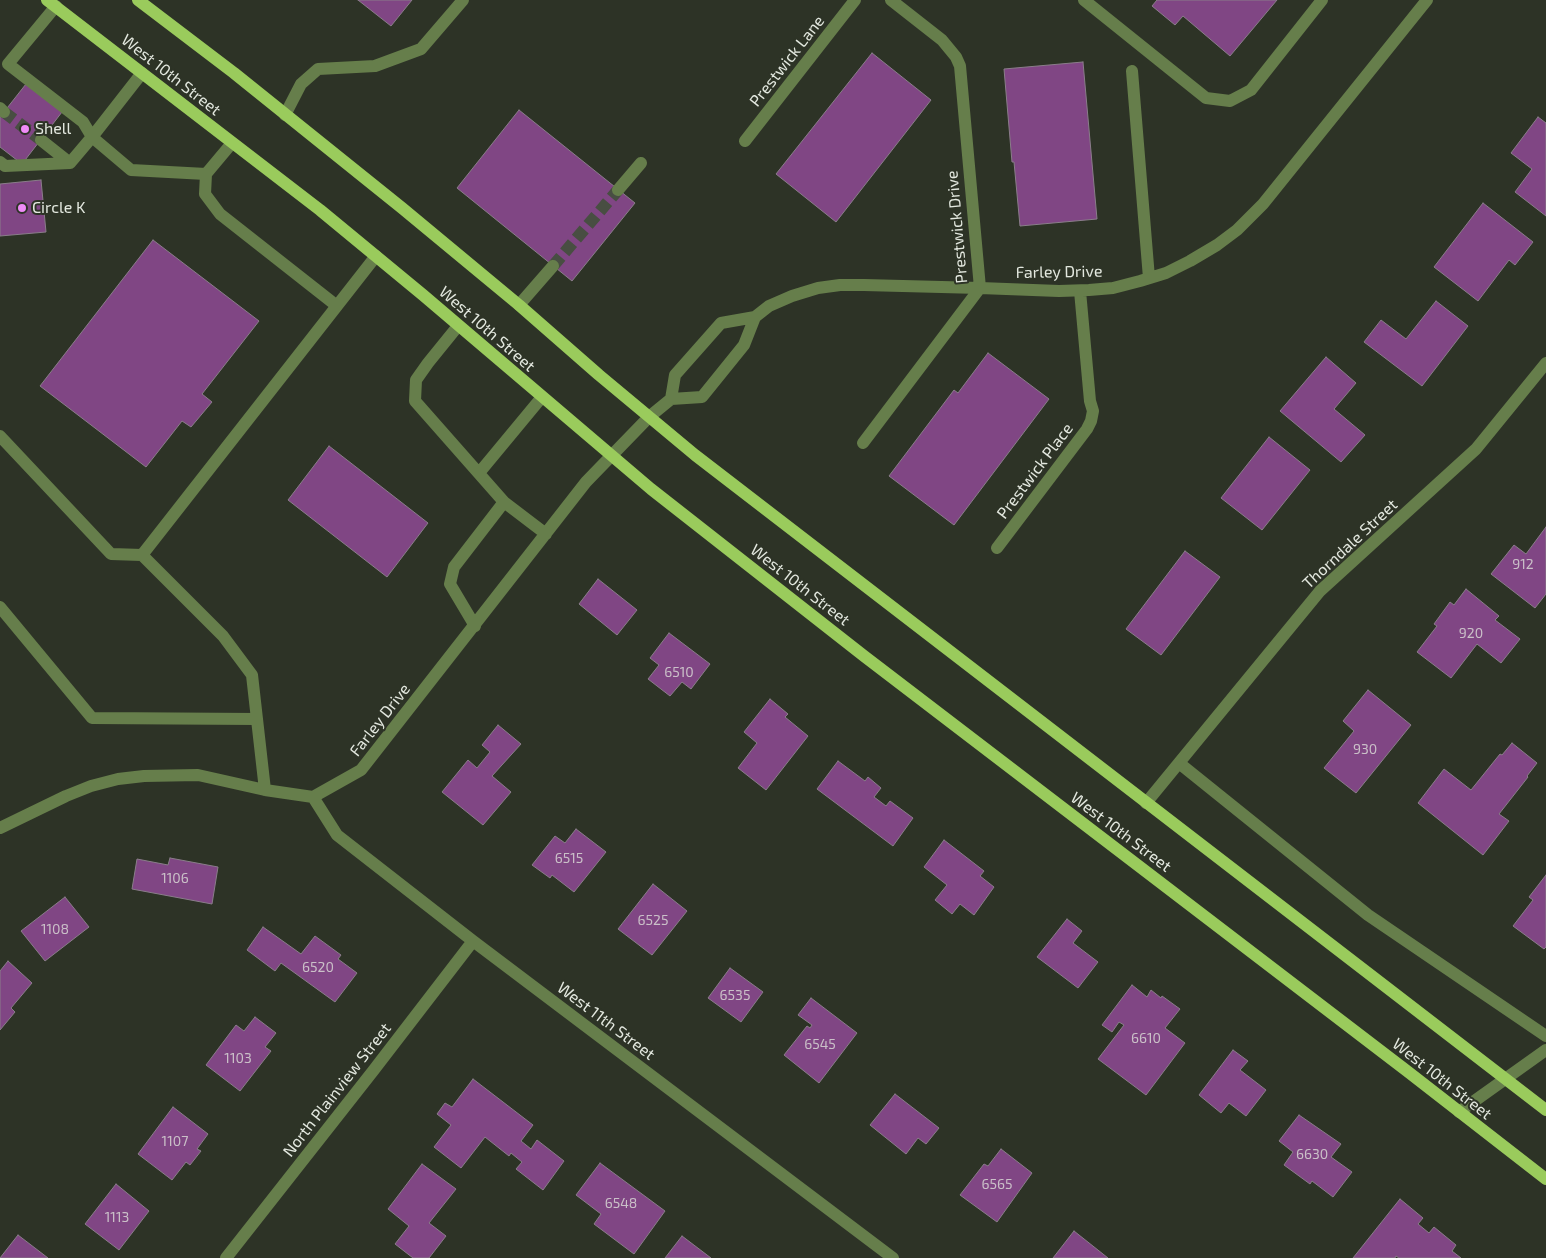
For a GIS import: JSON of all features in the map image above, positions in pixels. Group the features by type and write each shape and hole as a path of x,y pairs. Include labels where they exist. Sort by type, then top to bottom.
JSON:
{"main road":[{"path":"138,0 402,208 695,455 1546,1110"},
{"name":"West 10th Street","path":"51,3 320,210 659,496 864,656 1546,1180"}],"street":[{"path":"286,115 301,84 318,70 375,66 421,49 463,0"},
{"name":"Prestwick Lane","path":"745,141 855,0"},
{"name":"Prestwick Drive","path":"863,444 980,288 960,66 956,57 942,40 890,0"},
{"path":"1084,0 1206,98 1230,101 1251,90 1322,0"},
{"name":"Farley Drive","path":"313,797 362,770 586,482 649,417 671,399 675,375 721,323 755,316 769,306 792,296 818,288 840,285 1080,291 1113,288 1166,273 1217,245 1237,230 1251,216 1280,185 1427,0"},
{"path":"0,75 51,3"},
{"path":"8,64 82,122 92,136 131,170 206,174"},
{"path":"1132,71 1149,278"},
{"path":"0,162 5,166 70,163 142,73"},
{"path":"41,140 70,163"},
{"path":"232,142 206,174 205,194 220,214 336,306"},
{"path":"618,190 641,163"},
{"path":"142,555 376,256"},
{"path":"519,305 553,266"},
{"name":"Prestwick Place","path":"996,548 1087,429 1091,421 1093,411 1090,401 1080,291"},
{"path":"671,399 702,397 744,345 755,316"},
{"path":"458,326 416,380 414,401 504,502 546,534"},
{"name":"Thorndale Street","path":"1146,803 1320,591 1476,450 1546,363"},
{"path":"479,473 542,397"},
{"path":"0,436 112,554 142,555 223,636 252,675 265,790"},
{"path":"475,626 450,584 454,567 504,502"},
{"path":"0,607 92,718 258,719"},
{"path":"1179,763 1368,915 1546,1036"},
{"path":"0,828 91,786 118,779 144,776 198,775 265,790 313,797"},
{"name":"West 11th Street","path":"313,797 337,835 473,941 893,1258"},
{"name":"North Plainview Street","path":"226,1258 473,941"},
{"path":"1459,1112 1546,1050"}],"building":[{"path":"358,0 412,0 391,26"},
{"path":"1157,0 1277,0 1230,56 1183,16 1175,25 1152,6"},
{"path":"872,53 931,100 836,222 776,174"},
{"path":"1083,62 1097,219 1020,226 1004,69"},
{"name":"Shell","path":"26,84 62,112 22,164 0,147 0,117"},
{"path":"519,110 635,203 572,281 457,188"},
{"path":"1538,117 1546,123 1546,216 1515,192 1532,169 1511,153"},
{"name":"Circle K","path":"41,180 46,232 0,236 0,184"},
{"path":"1483,203 1533,242 1515,265 1509,260 1478,301 1434,267"},
{"path":"153,240 259,321 202,394 212,402 191,427 182,421 146,467 40,386"},
{"path":"1436,301 1468,326 1422,386 1364,342 1381,320 1406,339"},
{"path":"988,353 1049,399 954,525 889,476 954,390 958,393"},
{"path":"1326,357 1356,383 1334,409 1365,435 1341,462 1280,411"},
{"path":"1269,437 1310,470 1262,530 1221,498"},
{"path":"329,446 428,523 387,577 288,500"},
{"path":"1546,527 1546,594 1535,608 1491,574 1514,545 1526,554"},
{"path":"1185,551 1220,577 1161,655 1126,629"},
{"path":"598,579 637,610 617,635 579,604"},
{"path":"1466,589 1499,616 1495,620 1520,639 1501,663 1477,644 1451,678 1417,652 1437,626 1434,624 1450,602 1454,605"},
{"path":"669,633 710,664 691,689 682,682 670,696 648,679 659,665 650,658"},
{"path":"1368,690 1411,725 1356,793 1324,768 1354,731 1343,721"},
{"path":"770,699 788,714 785,717 808,736 766,790 738,768 757,743 744,732"},
{"path":"498,725 521,744 492,776 511,792 483,825 442,792 468,760 477,768 490,752 482,745"},
{"path":"1512,743 1537,763 1499,814 1509,821 1483,855 1418,803 1444,769 1471,790 1500,754 1502,755"},
{"path":"838,761 865,781 868,777 881,788 874,797 886,806 890,801 913,818 893,846 817,789"},
{"path":"576,829 606,852 574,892 552,875 550,878 532,865 555,836 565,843"},
{"path":"944,840 984,871 980,876 994,887 974,915 960,904 952,914 935,900 947,885 924,867"},
{"path":"170,858 218,867 212,904 132,889 137,859 168,865"},
{"path":"1546,875 1546,947 1544,949 1513,926 1533,900 1529,897"},
{"path":"653,884 687,911 652,955 618,929"},
{"path":"65,897 89,927 45,961 21,931"},
{"path":"1067,919 1082,931 1073,943 1098,962 1078,988 1037,957"},
{"path":"263,927 301,954 315,936 341,955 338,959 357,973 335,1002 281,963 275,971 247,950"},
{"path":"8,961 32,983 11,1008 15,1012 0,1030 0,971"},
{"path":"730,968 763,992 741,1022 708,998"},
{"path":"1132,985 1147,997 1151,990 1180,1009 1165,1028 1185,1043 1146,1095 1098,1059 1124,1025 1119,1022 1112,1032 1102,1025"},
{"path":"811,998 857,1033 819,1083 784,1055 807,1026 810,1028 812,1025 798,1015"},
{"path":"255,1017 276,1033 265,1047 271,1051 240,1091 206,1065 236,1025 244,1031"},
{"path":"1233,1050 1248,1061 1240,1070 1266,1090 1246,1116 1229,1103 1221,1113 1199,1095"},
{"path":"473,1079 533,1125 521,1141 531,1149 537,1140 564,1161 543,1190 516,1169 522,1162 511,1153 509,1156 485,1137 461,1168 434,1147 451,1125 437,1114 445,1103 452,1107"},
{"path":"895,1094 939,1128 926,1144 918,1138 906,1154 870,1125"},
{"path":"173,1107 208,1134 197,1149 201,1151 190,1165 186,1162 172,1180 138,1154"},
{"path":"1299,1115 1341,1144 1331,1157 1352,1172 1333,1197 1312,1181 1310,1184 1284,1165 1293,1152 1279,1141"},
{"path":"1001,1149 1032,1173 997,1222 960,1195 984,1164 988,1166"},
{"path":"600,1163 665,1211 634,1254 594,1224 601,1214 576,1195"},
{"path":"422,1164 456,1189 429,1223 446,1236 429,1258 413,1258 395,1244 409,1226 388,1209"},
{"path":"116,1184 149,1211 119,1250 85,1224"},
{"path":"1400,1199 1423,1218 1418,1224 1429,1233 1434,1227 1456,1245 1452,1251 1461,1258 1399,1258 1396,1256 1395,1258 1353,1258"},
{"path":"1074,1231 1108,1258 1053,1258"},
{"path":"18,1235 48,1258 0,1258"},
{"path":"682,1236 711,1258 665,1258"}],"tunnel":[{"path":"4,112 41,140"},
{"path":"553,266 618,190"}],"place":[{"name":"Shell","path":"25,129"},
{"name":"Circle K","path":"22,208"}]}
